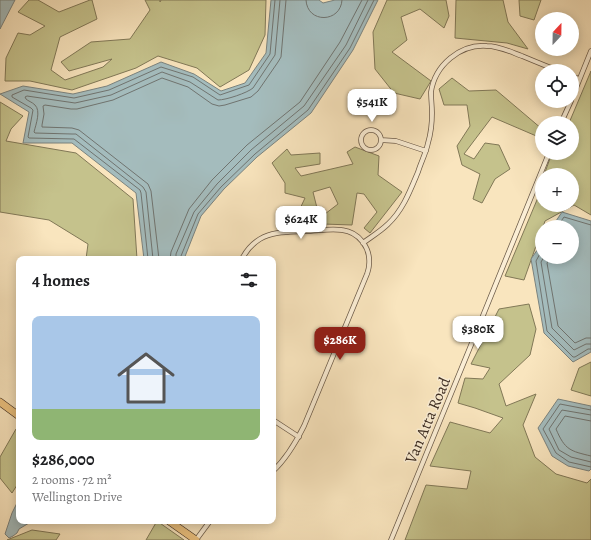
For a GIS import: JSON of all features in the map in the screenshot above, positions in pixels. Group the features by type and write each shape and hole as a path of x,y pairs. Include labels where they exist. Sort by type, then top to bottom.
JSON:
{"main road":[{"path":"0,402 16,414"},
{"path":"173,524 196,540"}],"street":[{"path":"363,242 388,224 399,211 408,196 426,151 431,132 432,89 439,71 444,64 457,53 471,47 485,45 503,49 541,64"},
{"path":"580,79 591,51"},
{"path":"369,131 376,132 380,136 381,140 379,146 373,150 366,148 362,142 363,135 369,131"},
{"path":"381,140 396,141 426,151"},
{"name":"Van Atta Road","path":"391,540 546,160"},
{"path":"244,256 252,245 260,238 273,234 339,230 352,233 363,242 369,257 367,274 304,426 299,437 287,455 276,468"},
{"path":"276,422 299,437"},
{"path":"196,540 208,524"}],"shaded area":[{"path":"29,0 38,0 59,12 92,0 97,19 60,37 51,70 65,80 103,67 112,59 69,71 61,62 91,42 130,39 150,10 145,0 160,0 160,2 161,0 266,0 265,35 249,70 220,87 197,68 158,56 136,68 72,90 30,81 5,81 6,58 18,33 30,35 45,26 18,12"},
{"path":"387,0 446,0 449,16 444,28 420,9 401,17 407,40 392,52 431,81 420,99 394,93 375,69 373,32"},
{"path":"456,0 503,0 508,22 528,49 507,43 455,38"},
{"path":"519,0 541,0 537,12 535,12 534,20 520,16"},
{"path":"591,71 591,215 579,208 579,168 547,168 549,160 579,160 579,116 572,116 575,108 579,108 579,99"},
{"path":"452,78 469,91 496,90 535,123 535,135 492,117 464,154 474,159 485,143 499,145 510,169 495,179 482,203 473,199 480,174 462,165 457,146 470,126 467,105 444,105 439,89"},
{"path":"0,102 23,116 11,129 6,141 76,153 133,199 137,256 86,256 88,244 49,220 0,212"},
{"path":"355,147 379,156 378,175 402,192 370,233 364,228 377,212 364,194 357,193 352,225 323,224 321,217 338,204 330,187 313,192 317,208 304,218 298,213 305,198 285,193 285,183 272,163 287,149 291,155 320,153 320,164 295,168 301,176 353,164 347,152"},
{"path":"535,205 535,212 561,212 547,220 535,220 535,249 524,280 505,276"},
{"path":"529,304 536,329 530,355 499,384 506,406 536,394 523,425 535,457 556,474 587,483 591,479 591,540 405,540 426,485 467,489 471,471 430,466 450,422 490,433 503,418 458,403 465,378 483,379 490,368 471,364 499,309"},
{"path":"591,362 591,396 571,390 579,368"},
{"path":"16,429 16,487 12,493 0,478 0,457"},
{"path":"155,524 161,524 184,540 146,540"},
{"path":"32,530 60,534 56,540 7,540"}],"water":[{"path":"0,0 15,0 0,29"},
{"path":"271,0 319,0 323,3 335,0 378,0 353,50 311,113 257,157 224,189 201,216 185,256 144,256 136,193 72,143 23,143 29,112 0,94 23,86 73,94 107,86 161,62 194,74 221,91 245,83 266,53"},
{"path":"562,212 591,221 591,352 573,362 544,333 531,259 535,253 535,264 579,264 579,220 557,220"},
{"path":"558,399 591,406 591,469 589,471 568,466 552,456 538,428"},
{"path":"16,505 16,524 27,524 9,538 5,534"}]}
